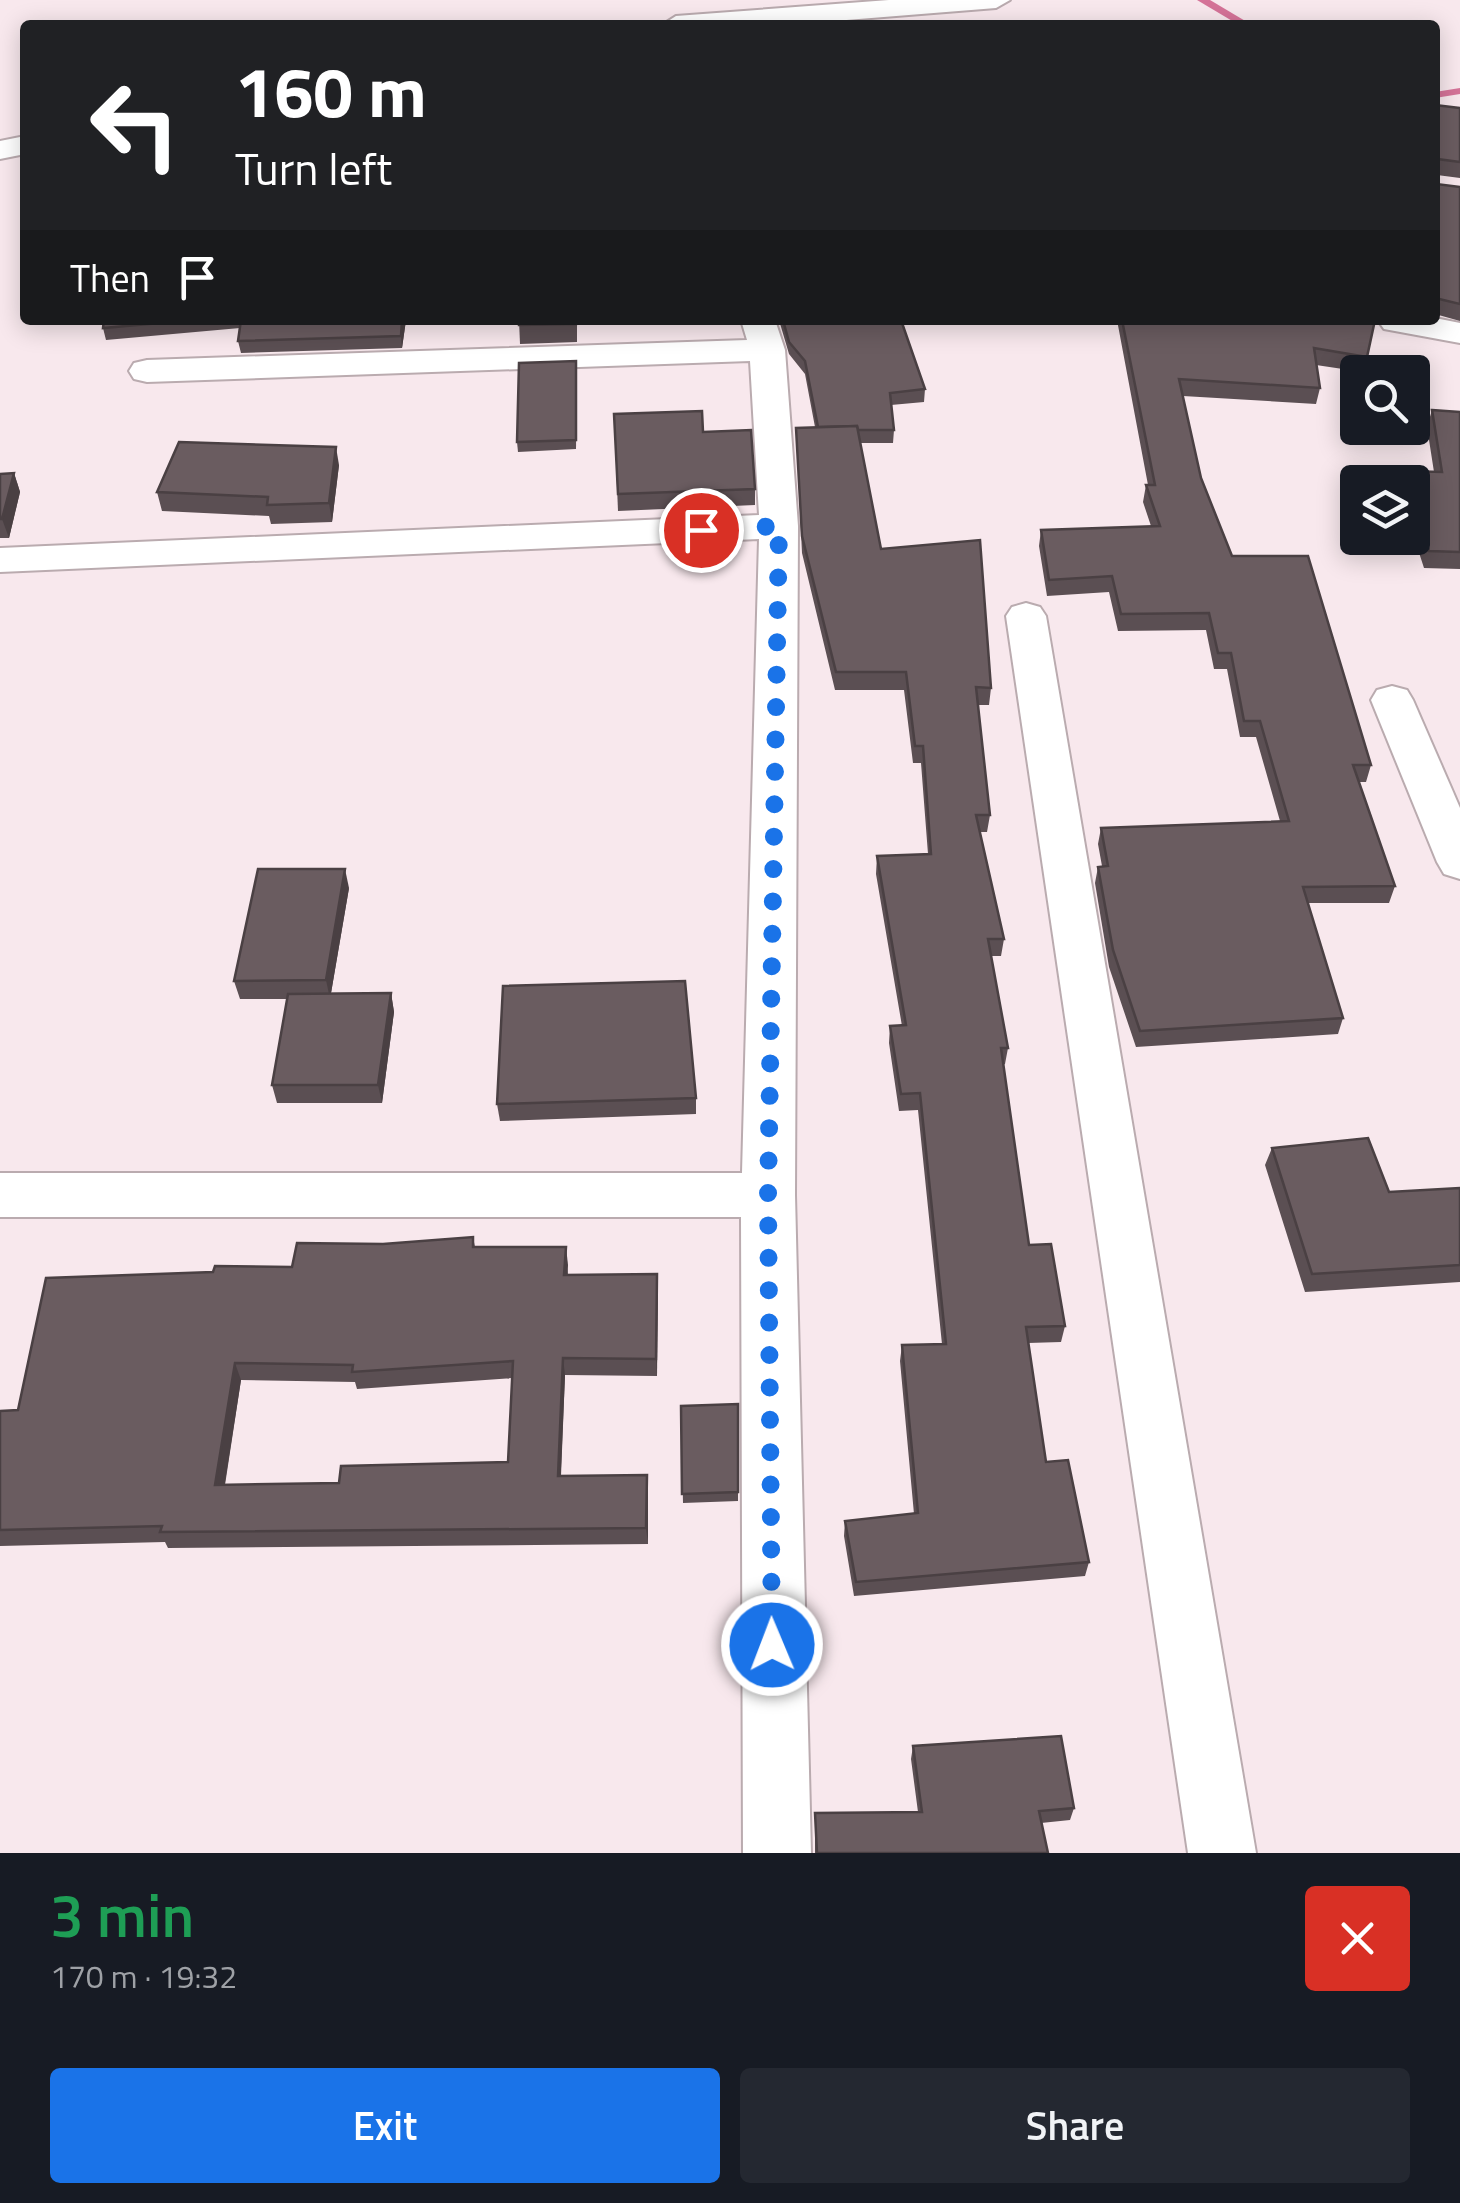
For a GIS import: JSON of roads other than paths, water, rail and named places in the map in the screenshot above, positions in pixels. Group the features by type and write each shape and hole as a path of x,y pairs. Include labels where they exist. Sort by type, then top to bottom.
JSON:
{"street":[{"path":"740,20 996,0"},
{"path":"1415,325 1460,332"},
{"path":"147,371 763,335 779,526 768,1196 778,1853"},
{"path":"0,560 779,526"},
{"path":"1026,616 1222,1853"},
{"path":"1392,700 1460,862"},
{"path":"0,1195 768,1196"}],"waterway":[{"path":"1202,0 1238,20"},
{"path":"1440,94 1460,91"}]}
